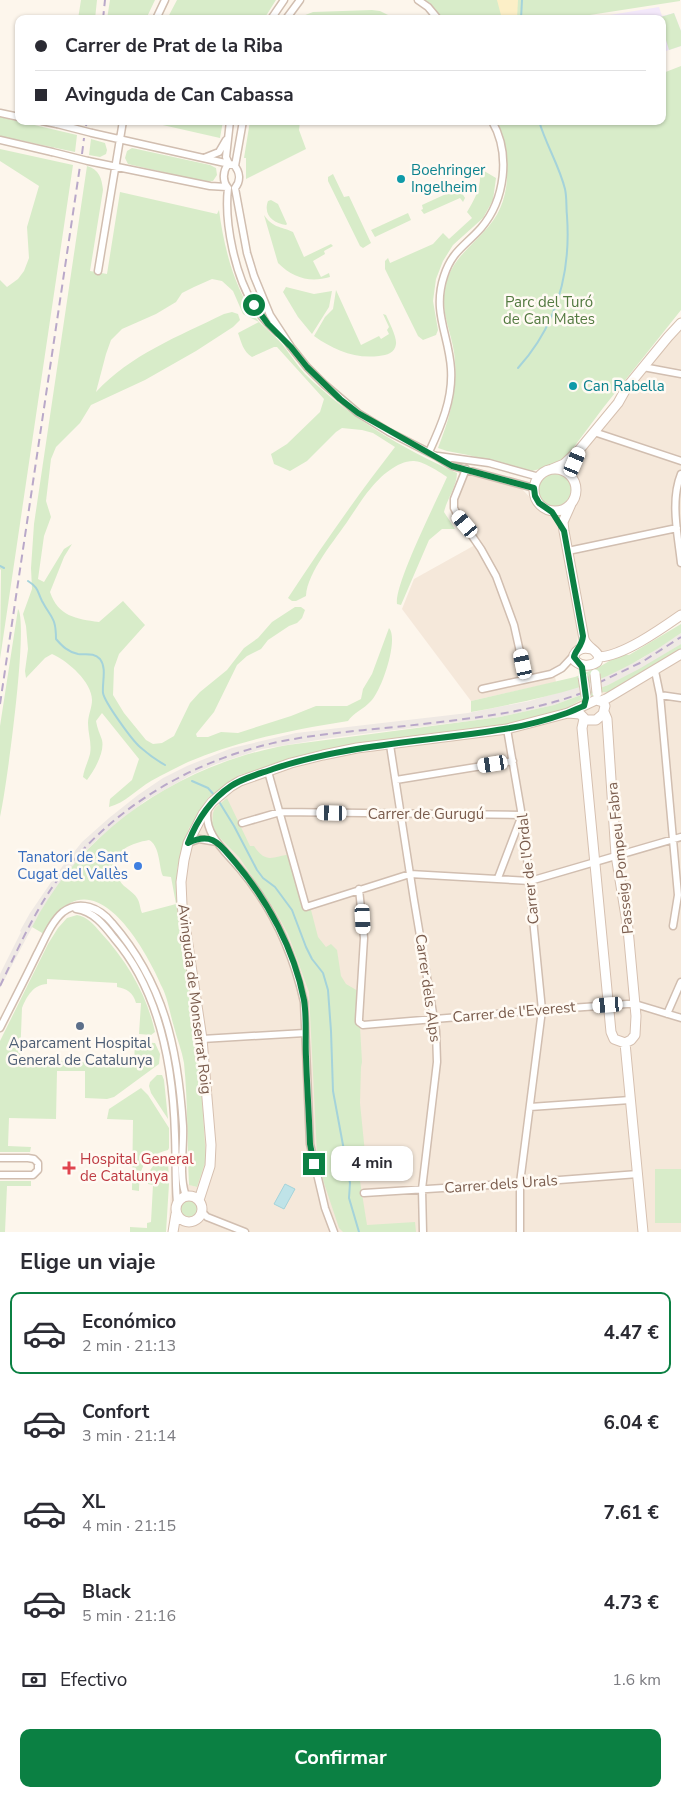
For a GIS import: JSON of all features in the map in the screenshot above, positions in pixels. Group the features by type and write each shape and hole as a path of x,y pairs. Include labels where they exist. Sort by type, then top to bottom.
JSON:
{"street":[{"path":"158,15 165,0"},
{"path":"274,15 284,0"},
{"path":"289,15 300,0"},
{"path":"418,0 435,15"},
{"path":"0,113 15,115"},
{"path":"61,125 231,165"},
{"path":"98,271 121,125"},
{"path":"230,125 226,158 239,180 230,188 228,216 235,256 242,280 259,312 307,367 358,413 452,466 534,488"},
{"path":"242,125 231,165 226,168 224,180 230,188 254,276 270,315 291,347"},
{"path":"429,452 444,418 451,384 451,367 440,314 439,298 444,275 460,248 479,230 496,206 500,192 502,159 499,139 494,125"},
{"path":"203,158 215,154 222,148 229,129"},
{"path":"0,140 115,167 210,186 230,188"},
{"path":"564,531 556,516 537,500 534,488 539,477 543,473 564,464 580,449 618,403 627,386 681,323"},
{"path":"644,366 681,374"},
{"path":"594,432 681,461"},
{"path":"580,449 572,470 572,478 576,489 575,497 564,522 564,531 583,636 591,649 597,652 596,665"},
{"path":"436,456 489,463 539,477"},
{"path":"466,469 454,499 454,508 496,576 514,625 526,679"},
{"path":"552,469 563,471 572,478"},
{"path":"681,474 675,504 681,563"},
{"path":"549,510 561,510 571,504"},
{"path":"568,552 677,528"},
{"path":"578,657 587,665 596,665 610,655 628,648 681,616"},
{"path":"583,636 578,657 583,677 585,702"},
{"path":"482,689 555,672 591,649"},
{"path":"568,713 596,720 600,718 601,702 681,654"},
{"name":"Passeig Pompeu Fabra","path":"585,702 582,728 608,1005 612,1036 617,1041 625,1043 635,1035 637,1026 628,929 616,855 607,719 601,702 596,665"},
{"path":"655,670 660,695 678,895 673,926"},
{"path":"660,695 681,698"},
{"name":"Avinguda de Monserrat Roig","path":"198,1200 212,1160 202,1039 182,892 184,860 188,843 210,804 223,792 240,781 291,763 357,748 507,729 568,713 585,702 601,702"},
{"name":"Carrer de l'Ordal","path":"507,729 522,815 542,1010 520,1184 520,1232"},
{"name":"Carrer dels Alps","path":"390,745 434,1019 437,1062 422,1189 423,1232"},
{"path":"396,780 513,761"},
{"path":"269,775 306,907 410,874 530,881 681,837"},
{"path":"210,804 207,821 213,837 243,872 276,922 288,948 304,1002 310,1144 325,1208 333,1231"},
{"name":"Carrer de Gurugú","path":"242,823 280,812 522,815"},
{"path":"498,878 522,815"},
{"path":"188,843 199,839 218,842"},
{"name":"Carrer de l'Everest","path":"359,889 364,938 359,1019 361,1024 368,1026 608,1005"},
{"path":"0,1028 52,928 65,911 78,906 93,907 99,910 126,938 140,960 161,1003 174,1054 181,1097 183,1184 185,1193 198,1200 202,1212 207,1218 245,1232"},
{"path":"72,908 94,916 119,943 134,964 154,1006 166,1055 173,1098 176,1203 173,1232"},
{"path":"667,1014 681,982"},
{"path":"608,1005 635,1004 681,1018"},
{"path":"202,1039 305,1033"},
{"path":"625,1043 643,1232"},
{"path":"530,1107 630,1100"},
{"path":"0,1158 34,1159 38,1163 38,1170 33,1175 0,1176"},
{"name":"Carrer dels Urals","path":"364,1193 520,1184 638,1174"},
{"path":"176,1203 183,1197 189,1196"},
{"path":"185,1232 202,1212"},
{"path":"176,1214 184,1222 192,1222"}],"shaded area":[{"path":"659,7 662,15 610,15"},
{"path":"674,13 681,31 681,46 666,51 666,15"},
{"path":"681,326 681,613 609,654 598,652 590,643 588,634 578,635 576,647 567,661 554,671 556,682 471,701 402,609 414,579 475,545 456,514 456,493 468,474 485,477 521,488 544,512 561,514 575,497 576,488 570,467 575,453 650,367"},
{"path":"681,633 681,644 639,670 608,685 554,705 500,717 330,738 262,749 216,764 191,775 145,801 97,840 81,856 50,897 37,918 0,988 0,974 20,931 58,872 82,842 138,795 163,778 232,748 296,733 468,713 530,701 580,686 614,672 641,659"},
{"path":"681,649 681,1232 168,1232 172,1180 197,1187 177,869 189,828 208,798 239,775 325,751 563,710 579,701 605,691 668,658"}],"green space":[{"path":"81,0 97,0 95,15 79,15"},
{"path":"110,0 155,0 148,15 108,15"},
{"path":"177,0 276,0 267,15 169,15"},
{"path":"425,0 680,0 590,15 439,15 430,3"},
{"path":"372,10 388,15 305,15 313,12"},
{"path":"674,13 681,31 681,46 669,50 666,40 666,15"},
{"name":"Parc del Turó de Can Mates","path":"681,66 681,310 562,463 532,471 438,448 449,417 455,385 454,351 445,312 444,292 450,272 455,264 489,226 503,202 506,189 507,161 498,125 666,125 666,72"},
{"path":"0,117 15,121 15,125 34,125 77,135 75,152 0,136"},
{"path":"163,125 222,125 220,138"},
{"path":"249,125 300,125 299,130 306,149 246,179 246,158 244,158"},
{"path":"91,139 105,143 106,154 100,157 89,155"},
{"path":"132,148 210,165 216,168 217,175 213,181 207,182 128,164 125,158 127,151"},
{"path":"0,149 73,165 0,659 0,280 7,287 18,279 24,271 29,258 27,227 39,186 0,161"},
{"path":"87,166 94,169 99,175 103,190 90,271 107,274 120,192 217,214 219,210 232,270 244,298 260,323 282,344 305,374 339,404 376,430 416,453 457,473 444,512 455,529 442,529 429,540 401,605 397,604 402,579 447,477 416,461 407,462 395,467 375,484 362,499 323,556 311,577 306,596 292,601 288,598 353,503 395,447 373,433 342,428 307,461 290,471 274,464 271,454 287,444 320,412 324,399 277,347 252,357 246,352 238,333 259,322 243,314 233,291 222,281 212,279 194,287 182,293 176,302 156,314 122,329 111,340 96,392 124,367 156,347 224,314 232,312 238,314 240,320 233,327 196,351 145,380 91,405 80,423 56,447 51,459 46,501 51,517 44,536 38,579 44,582 64,549 72,544 64,557 50,592 58,606 75,618 99,622 123,601 145,625 119,654 114,668 113,695 124,713 146,740 153,744 162,743 174,736 190,703 200,692 227,670 244,648 258,638 272,622 295,607 301,607 305,610 302,618 268,640 261,649 247,656 237,665 214,712 196,734 197,737 208,737 221,732 238,733 316,706 347,706 361,699 363,689 372,674 389,628 392,634 392,642 388,664 375,695 368,704 348,721 266,737 208,754 160,776 131,796 109,807 110,799 132,780 139,759 102,713 96,721 102,740 102,750 96,767 87,780 83,777 90,754 88,723 92,703 91,693 84,679 72,667 52,654 45,658 26,678 28,649 23,614 32,589 31,568 34,524"},
{"path":"479,168 496,178 493,200 483,218 453,245 443,261 436,279 433,301 438,330 436,335 423,340 418,336 385,269 385,261 388,258 390,263 433,244 443,233 449,239 472,218 467,212 479,186"},
{"path":"333,174 344,197 349,196 371,243 363,248 360,246 328,181 328,177"},
{"path":"459,188 465,198 463,202 460,198 424,214 421,210 423,209 422,205"},
{"path":"271,200 278,204 286,225 270,218 267,206 268,201"},
{"path":"408,213 411,220 375,237 371,230"},
{"path":"264,215 274,225 293,232 304,257 331,244 333,246 324,251 325,254 313,261 321,277 329,273 330,277 323,279 302,278 278,263"},
{"path":"286,287 314,294 332,291 329,307 312,334 298,317 283,292"},
{"path":"336,290 361,345 379,336 381,339 389,334 387,330 389,327 383,314 386,315 396,341 392,351 388,354 370,357 353,355 337,349 314,336 325,317 333,309"},
{"path":"555,474 567,478 571,490 567,502 555,506 543,502 539,490 543,478"},
{"path":"18,609 21,621 19,674 7,776 0,817 0,726"},
{"path":"681,624 681,633 669,641 645,656 593,682 539,698 471,712 471,701 575,677 599,667 618,656 623,654 629,655"},
{"path":"681,644 681,649 626,683 608,692 579,701 563,710 526,722 325,751 239,775 208,798 189,828 177,869 178,904 198,1038 206,1160 197,1187 189,1185 184,1063 164,992 148,959 114,913 100,903 85,899 70,903 55,917 44,934 32,927 53,892 78,860 107,831 139,806 173,785 210,768 248,754 288,745 500,717 554,705 608,685","holes":["149,840 157,850 163,876 171,877 176,904 142,913 137,898 120,881 115,865 116,858 125,848 140,842"]},
{"path":"227,798 250,846 254,846 262,855 270,858 291,854 304,905 310,906 318,937 326,947 331,944 337,950 341,976 346,984 358,991 362,1062 360,1103 365,1153 356,1156 367,1225 415,1222 416,1232 343,1232 339,1228 317,1155 309,992 288,934 276,912 239,857 217,835 212,826 215,808"},
{"path":"77,915 88,919 93,924 119,955 135,979 147,1005 155,1032 151,1035 139,1034 141,1003 136,1003 127,990 117,987 117,983 47,979 47,984 38,986 31,992 22,1008 20,1059 134,1064 135,1042 155,1043 160,1054 159,1064 114,1097 107,1099 85,1098 85,1071 57,1071 56,1119 9,1118 8,1146 31,1147 30,1152 0,1152 0,1041 48,944 67,918"},
{"path":"157,1075 162,1075 164,1080 168,1119 151,1093 149,1086 150,1082"},
{"path":"141,1088 148,1095 169,1128 169,1148 148,1159 144,1164 140,1175 139,1191 132,1190 133,1120 107,1119 109,1109"},
{"path":"168,1159 169,1184 166,1232 130,1232 130,1227 147,1228 147,1223 151,1222 153,1185 148,1184 150,1171 158,1162"},
{"path":"655,1169 681,1169 681,1223 655,1223"},
{"path":"0,1181 31,1181 31,1186 7,1186 5,1232 0,1232"},
{"path":"189,1198 199,1205 200,1209 193,1219 189,1220 179,1213 178,1209 185,1199"}],"sand":[{"path":"497,0 518,0 517,15 501,15"}],"water":[{"path":"285,1184 295,1189 284,1209 274,1204"}],"waterway":[{"path":"521,15 522,0"},
{"path":"518,368 542,335 558,298 563,278 568,237 565,189 540,125"},
{"path":"0,566 4,568"},
{"path":"28,581 36,588 52,618 56,639 71,652 92,655 100,659 104,671 103,693 108,705 136,743 165,765"},
{"path":"192,781 208,788 215,796"},
{"path":"218,800 257,870 263,878 275,887 292,910 306,947 312,959 323,973 328,990 333,1091 350,1183 349,1198 359,1232"}],"railway":[{"path":"103,15 105,0"},
{"path":"82,154 84,138"},
{"path":"0,704 80,166"},
{"path":"598,683 642,662 681,637"},
{"path":"0,986 37,912 51,889 73,860 98,834 126,811 155,791 186,774 253,748 288,740 495,715 539,706 582,693"}],"place":[{"name":"Boehringer Ingelheim","path":"401,179"},
{"name":"Can Rabella","path":"573,386"},
{"name":"Tanatori de Sant Cugat del Vallès","path":"138,866"},
{"name":"Aparcament Hospital General de Catalunya","path":"80,1026"},
{"name":"Hospital General de Catalunya","path":"69,1168"}],"route":[{"path":"254,305 268,324 291,347 307,367 340,399 358,413 452,466 534,488 535,496 539,503 556,516 564,531 583,636 580,649 574,657 582,667 586,705 568,713 507,729 357,748 291,763 230,786 212,802 192,834 188,843 199,839 218,842 259,894 276,922 288,948 304,1002 310,1144 314,1164"}]}
